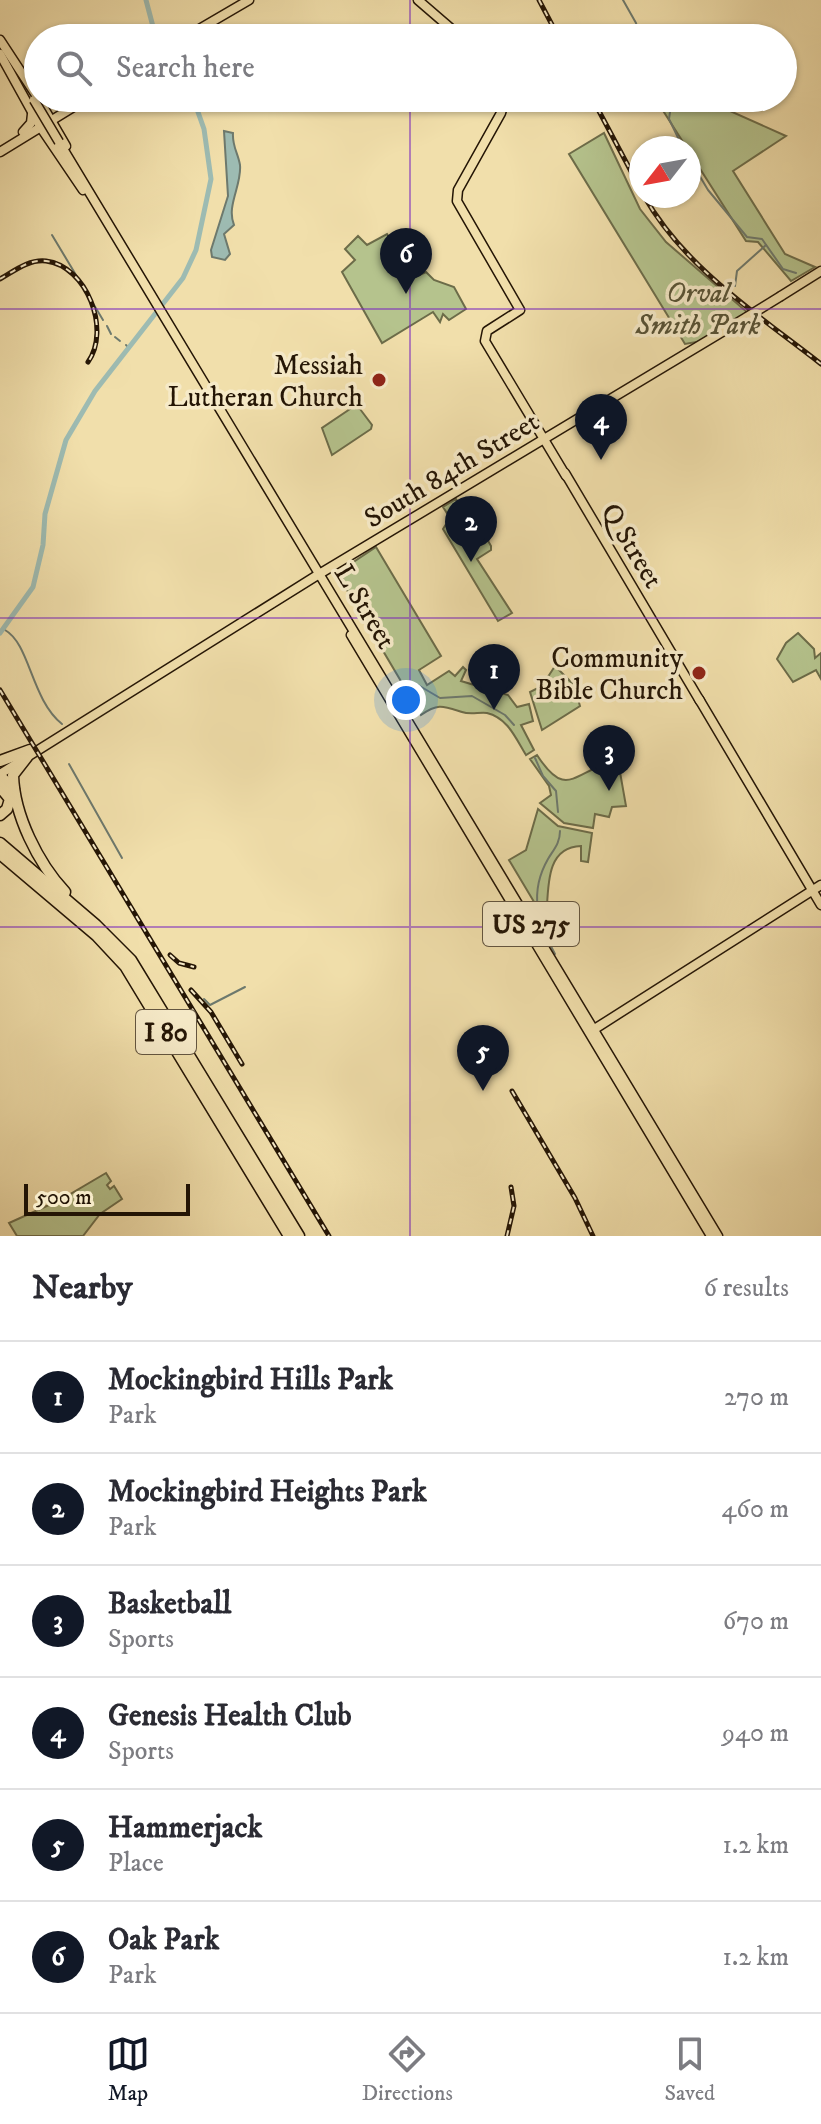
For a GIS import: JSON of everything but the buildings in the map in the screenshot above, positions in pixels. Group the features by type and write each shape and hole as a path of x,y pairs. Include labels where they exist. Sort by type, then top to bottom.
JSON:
{"highway":[{"path":"0,761 28,754"},
{"path":"28,754 13,775 29,836 45,867 96,925"},
{"path":"0,773 17,794"},
{"path":"0,787 10,799 7,809 0,815"},
{"name":"I 80","path":"0,843 125,953 147,984 299,1236"},
{"name":"I 80","path":"2,858 106,945 134,979 289,1236"}],"main road":[{"path":"200,24 240,0"},
{"path":"208,24 249,0"},
{"path":"418,0 446,24"},
{"path":"215,20 229,7"},
{"path":"0,41 24,77"},
{"name":"L Street","path":"0,41 24,83"},
{"path":"0,52 15,83 24,94"},
{"name":"L Street","path":"0,52 24,88"},
{"path":"18,59 24,74"},
{"path":"24,134 31,123 45,119 59,121 65,112"},
{"name":"Q Street","path":"496,112 458,190 457,201 520,310 485,334 485,341 817,891 821,905"},
{"path":"24,134 38,134 45,119"},
{"path":"0,149 45,119"},
{"name":"L Street","path":"45,119 718,1236"},
{"name":"South 84th Street","path":"0,773 821,274"},
{"path":"593,1031 817,891"},
{"name":"L Street","path":"593,1031 711,1236"}],"green space":[{"path":"664,112 732,112 786,136 733,171 785,254 815,267 791,281 758,242 746,241 701,170 701,136 679,136"},
{"name":"Orval Smith Park","path":"604,133 629,186 629,208 640,208 666,242 748,313 702,341 685,344 569,154"},
{"path":"387,234 413,278 426,272 434,280 454,287 466,309 449,320 443,314 440,322 433,312 382,343 342,272 355,260 345,249 358,236 367,245"},
{"path":"353,407 360,409 372,425 371,429 332,455 322,428"},
{"path":"456,499 464,512 470,509 491,546 491,550 477,559 512,613 498,621 443,529 450,518 443,507"},
{"path":"376,547 441,656 419,670 427,685 449,671 455,676 463,667 466,670 461,681 508,695 517,707 529,704 533,721 521,725 534,750 526,755 506,724 487,713 465,713 441,707 421,715 347,590 340,571"},
{"path":"798,633 814,649 815,658 821,653 821,679 816,670 793,682 777,659 786,643"},
{"path":"555,666 574,685 580,706 542,730 530,692 542,686"},
{"path":"537,755 562,780 570,780 608,763 608,770 620,772 626,806 612,807 609,817 595,814 593,828 564,823 540,803 551,795 549,786 530,759"},
{"path":"538,809 558,826 592,833 588,862 581,861 581,846 569,848 554,863 548,885 546,922 509,860 526,850"},
{"path":"106,1173 111,1181 107,1185 110,1189 114,1186 122,1199 100,1214 83,1236 17,1236 9,1223 60,1200"}],"water":[{"path":"224,131 233,133 240,165 232,210 234,225 224,234 230,254 225,260 212,257 211,250 228,196"}],"waterway":[{"path":"146,0 152,24"},
{"path":"623,0 636,24"},
{"path":"0,633 33,587 43,545 45,514 66,440 95,391 183,278 196,250 211,179 204,129 198,112"},
{"path":"670,112 669,119 677,136"},
{"path":"701,178 747,237 762,239 783,269 796,273"},
{"path":"52,235 103,320"},
{"path":"735,286 737,271 766,245"},
{"path":"107,326 111,334"},
{"path":"115,337 120,341"},
{"path":"5,630 20,647 44,701 62,724"},
{"path":"401,684 418,685 440,698 472,696 505,715 514,725"},
{"path":"535,758 543,776 556,791 558,812"},
{"path":"69,764 122,858"},
{"path":"555,954 540,919 537,895 542,871 558,842 560,831"},
{"path":"204,999 210,1005 245,987"}],"railway":[{"path":"539,0 552,24"},
{"path":"599,112 629,167"},
{"path":"652,208 701,268 821,364"},
{"path":"0,279 22,266 40,261 61,265 73,274 91,301 96,317 97,333 88,362"},
{"path":"0,690 329,1236"},
{"path":"170,955 179,963 194,967"},
{"path":"191,990 211,1012 242,1064"},
{"path":"512,1091 575,1198 593,1236"},
{"path":"507,1236 514,1206 511,1187"}],"place":[{"name":"Oak Park","path":"406,294"},
{"name":"Messiah Lutheran Church","path":"379,380"},
{"name":"Genesis Health Club","path":"601,460"},
{"name":"Mockingbird Heights Park","path":"471,562"},
{"name":"Community Bible Church","path":"699,673"},
{"name":"Mockingbird Hills Park","path":"494,710"},
{"name":"Basketball","path":"609,791"},
{"name":"Hammerjack","path":"483,1091"}]}
